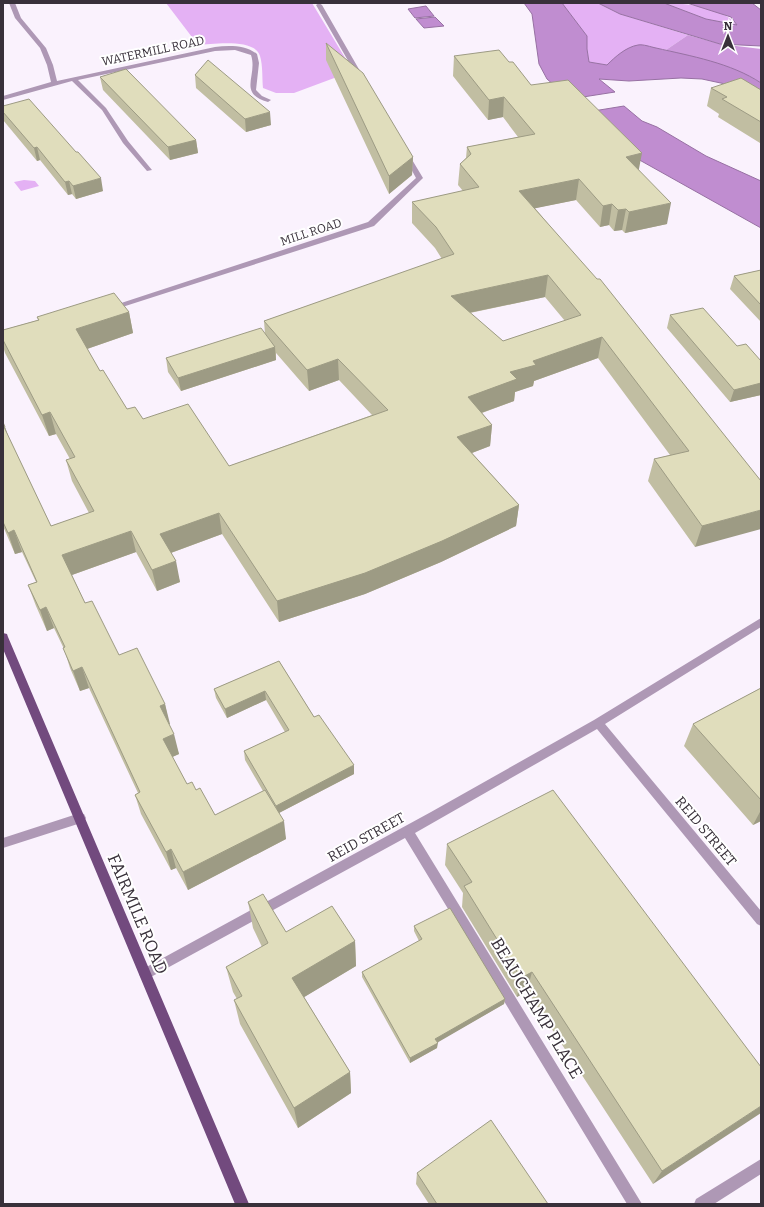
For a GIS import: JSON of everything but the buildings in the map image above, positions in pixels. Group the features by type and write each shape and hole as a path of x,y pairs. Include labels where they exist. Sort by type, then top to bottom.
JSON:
{"main road":[{"name":"FAIRMILE ROAD","path":"3,637 242,1204"}],"street":[{"path":"12,3 18,18 44,48 54,83"},
{"path":"318,5 366,86"},
{"name":"WATERMILL ROAD","path":"3,98 54,83 215,49 234,48 249,51 254,54 256,63 252,83 253,90 268,100"},
{"path":"74,79 104,109 125,142 149,170"},
{"name":"MILL ROAD","path":"101,311 371,224 420,178 401,145"},
{"name":"REID STREET","path":"145,974 408,832 598,723 761,622"},
{"name":"REID STREET","path":"598,723 761,920"},
{"path":"3,843 80,818"},
{"name":"BEAUCHAMP PLACE","path":"408,832 635,1204"},
{"path":"701,1204 761,1166"}],"shaded area":[{"path":"166,3 312,3 353,71 294,93 276,93 263,88 261,60 257,50 242,44 233,43 198,45"},
{"path":"524,3 562,3 587,36 589,62 607,65 625,50 638,45 697,57 737,70 761,83 761,100 730,85 702,79 681,78 629,81 599,79 615,92 570,99 547,79 539,64 532,14"},
{"path":"562,3 598,3 620,14 688,35 666,50 640,46 628,49 607,65 589,62 587,36"},
{"path":"598,3 664,3 706,19 737,25 731,17 687,3 752,3 761,10 761,46 720,44 620,14"},
{"path":"664,3 693,5 714,10 723,14 738,26 706,19"},
{"path":"426,6 434,16 415,18 408,9"},
{"path":"435,17 444,26 424,28 416,19"},
{"path":"688,35 720,44 761,49 761,83 751,77 666,50"},
{"path":"624,106 642,121 657,127 706,156 761,181 761,228 627,153 581,113"},
{"path":"24,180 35,181 39,186 21,191 14,182"}]}
